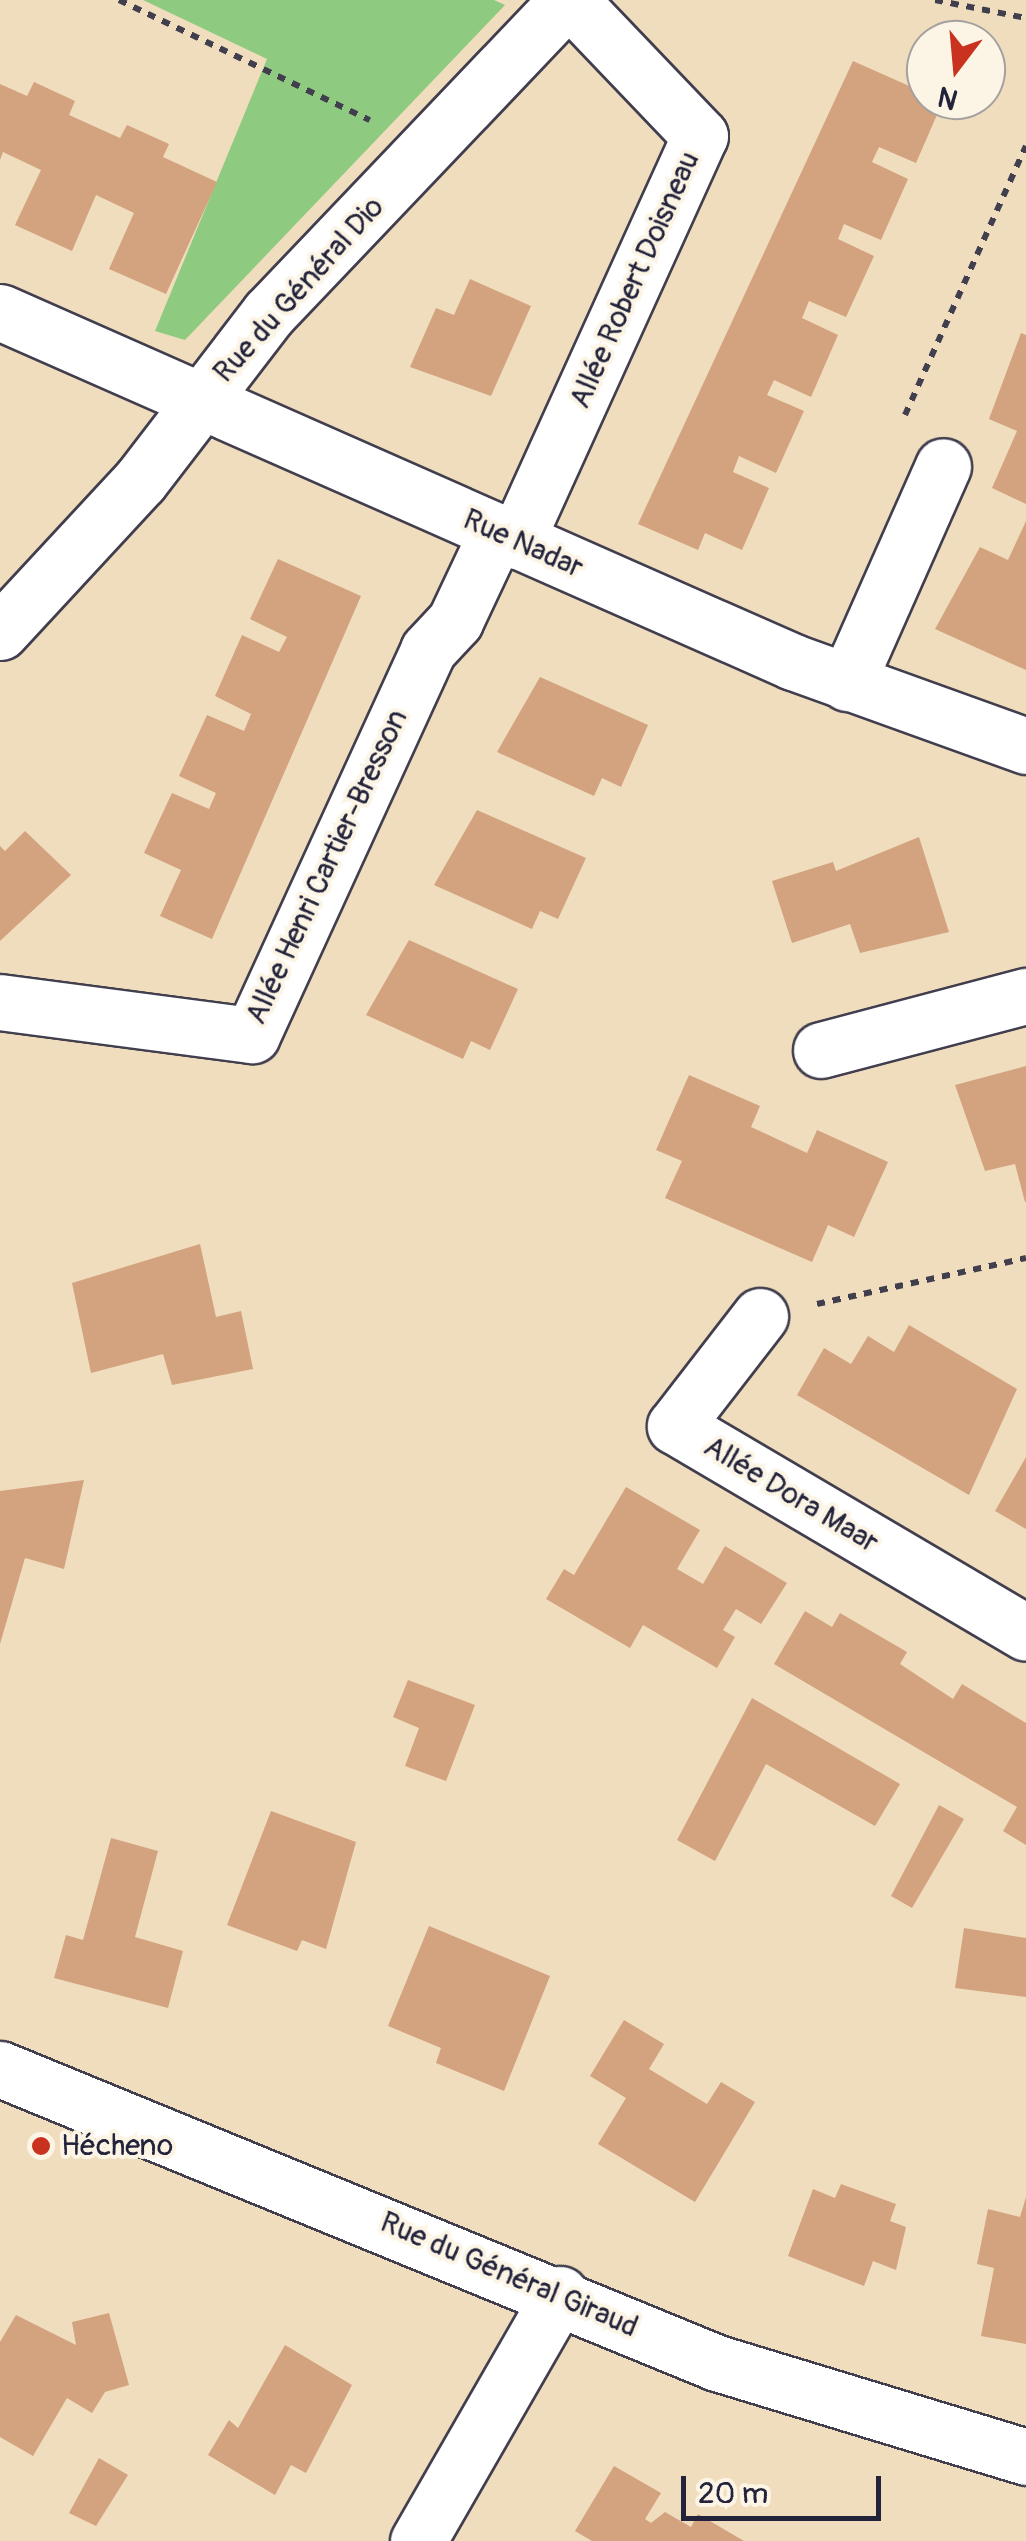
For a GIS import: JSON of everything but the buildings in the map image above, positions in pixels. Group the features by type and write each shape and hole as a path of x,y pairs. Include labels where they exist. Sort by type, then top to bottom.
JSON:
{"street":[{"name":"Rue du Général Dio","path":"0,632 140,481 269,313 568,0"},
{"name":"Allée Robert Doisneau","path":"506,537 700,136 568,0"},
{"name":"Rue Nadar","path":"0,312 847,684 1026,746"},
{"path":"847,684 943,466"},
{"name":"Allée Henri Cartier-Bresson","path":"0,1002 252,1036 428,650 455,621 506,537"},
{"path":"821,1050 1026,996"},
{"name":"Allée Dora Maar","path":"760,1316 675,1426 1026,1634"},
{"name":"Rue du Général Giraud","path":"0,2068 560,2294 717,2363 1026,2456"},
{"path":"418,2541 560,2294"}],"path":[{"path":"119,0 428,150"},
{"path":"935,0 1026,18"},
{"path":"898,431 1026,146"},
{"path":"760,1316 1026,1258"}],"green space":[{"path":"143,0 494,0 505,5 185,340 155,331 267,59"}],"place":[{"name":"Hécheno","path":"41,2146"}]}
